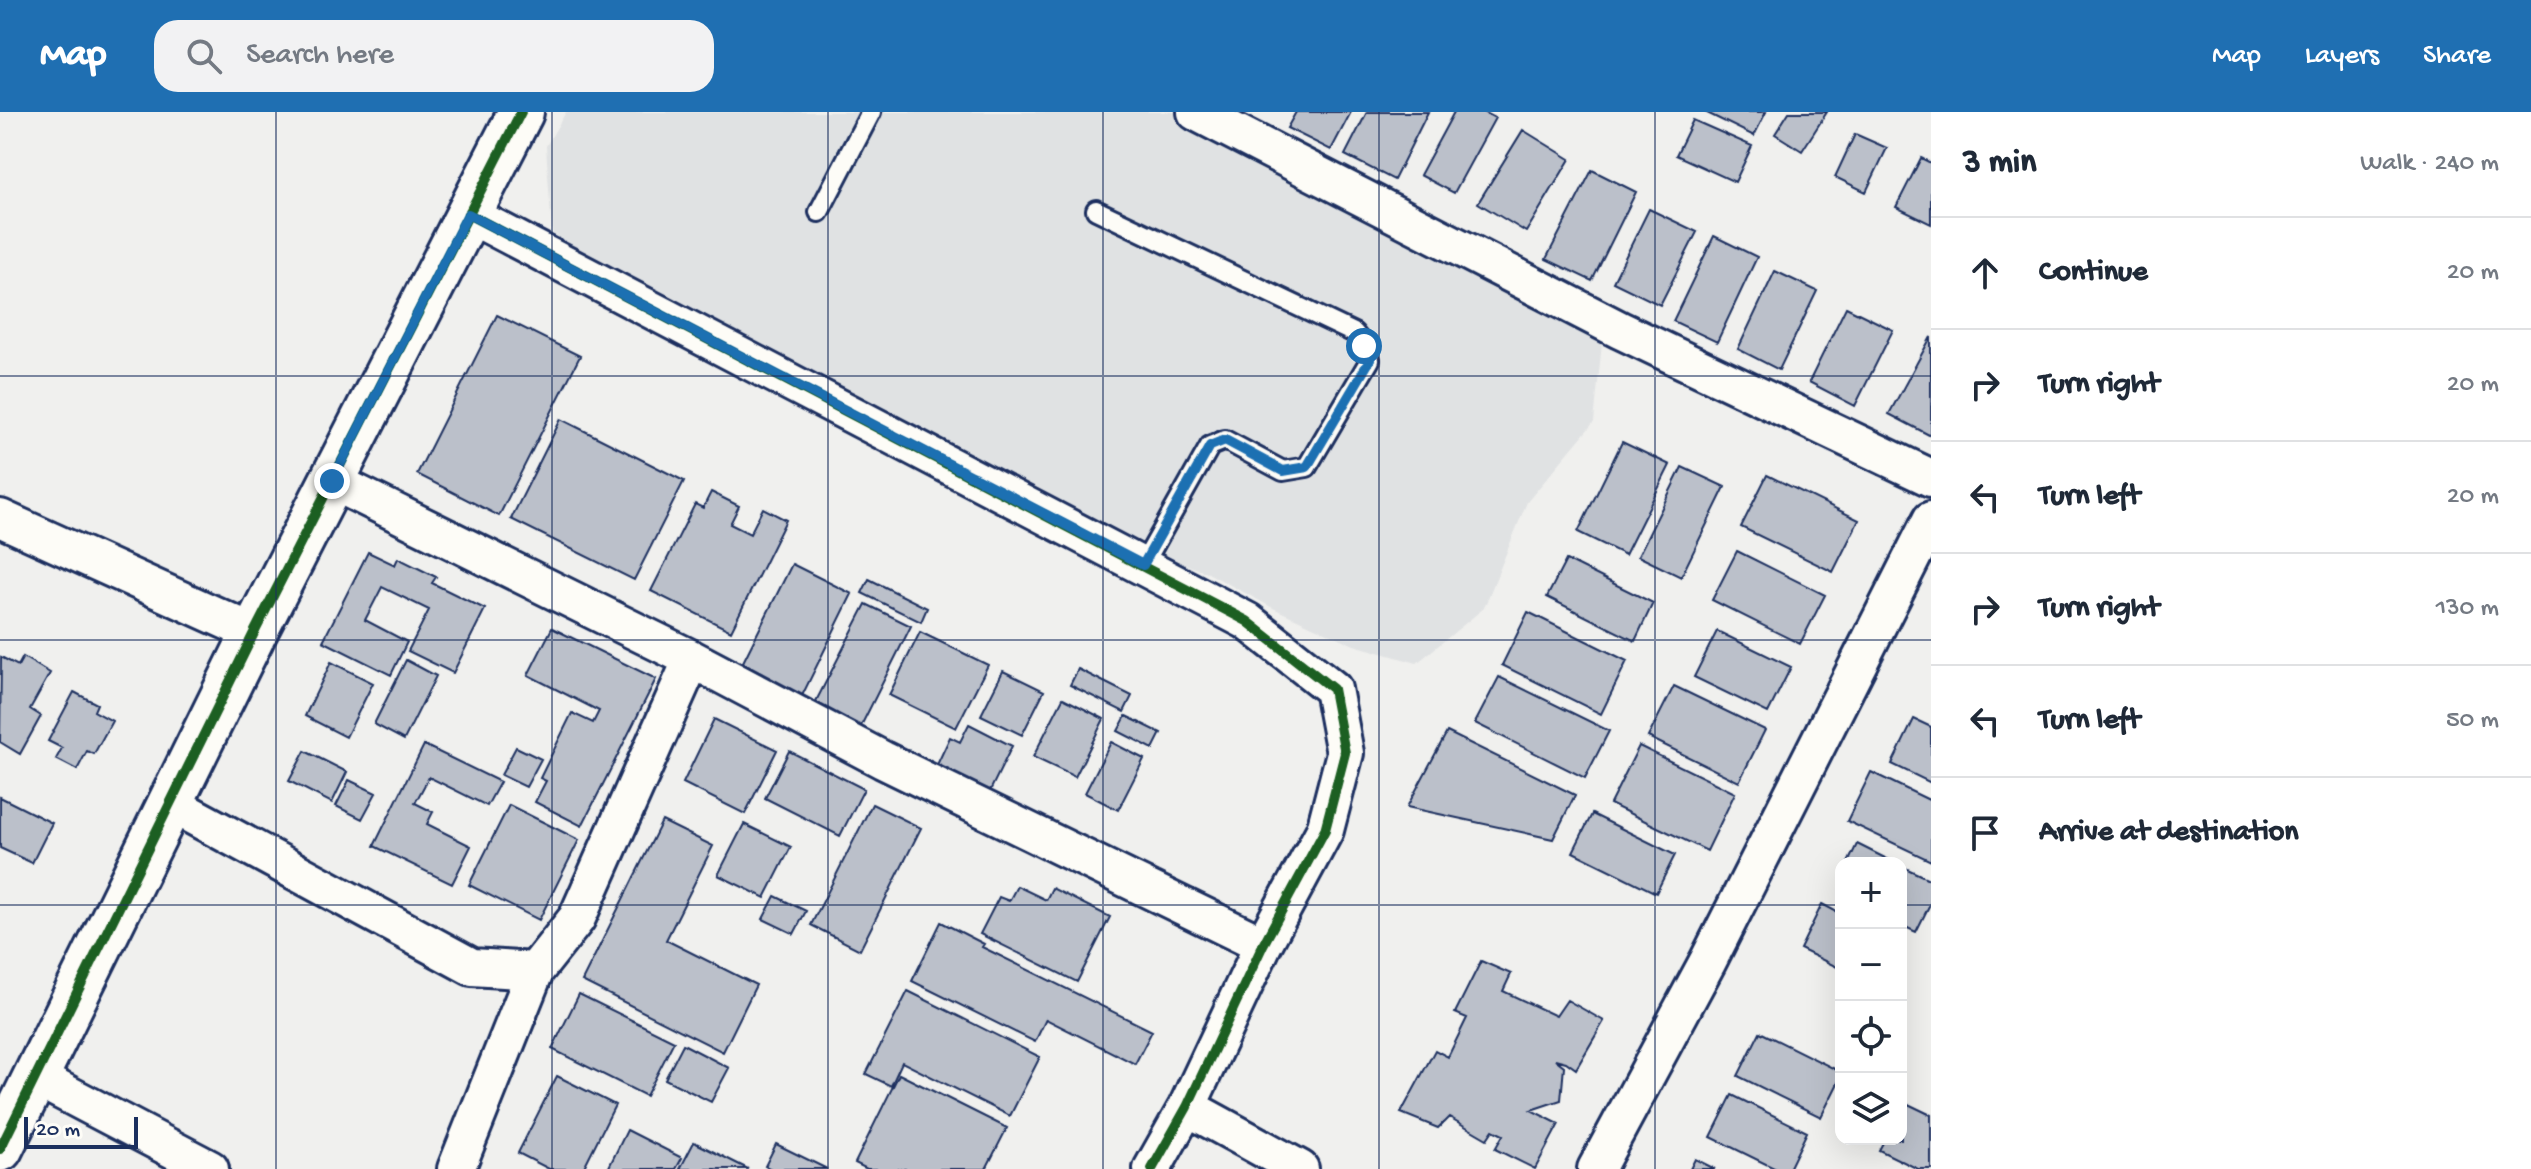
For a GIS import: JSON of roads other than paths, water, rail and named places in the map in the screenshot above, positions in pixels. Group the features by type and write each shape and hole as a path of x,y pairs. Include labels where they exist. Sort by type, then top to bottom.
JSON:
{"street":[{"path":"0,1149 254,633 521,112"},
{"path":"1196,112 1620,330 1931,478"},
{"path":"468,214 1247,621 1333,689 1345,753 1325,830 1263,945 1187,1107 1152,1169"},
{"path":"332,481 692,659 883,760 1263,945"},
{"path":"0,518 254,633"},
{"path":"1596,1169 1708,961 1931,520"},
{"path":"456,1169 535,971 577,918 692,659"},
{"path":"171,804 472,967 535,971"},
{"path":"37,1078 210,1169"},
{"path":"1187,1107 1300,1169"}],"lane":[{"path":"819,212 871,112"},
{"path":"1096,210 1354,333 1370,360 1307,467 1283,471 1225,440 1210,446 1143,565"}]}
